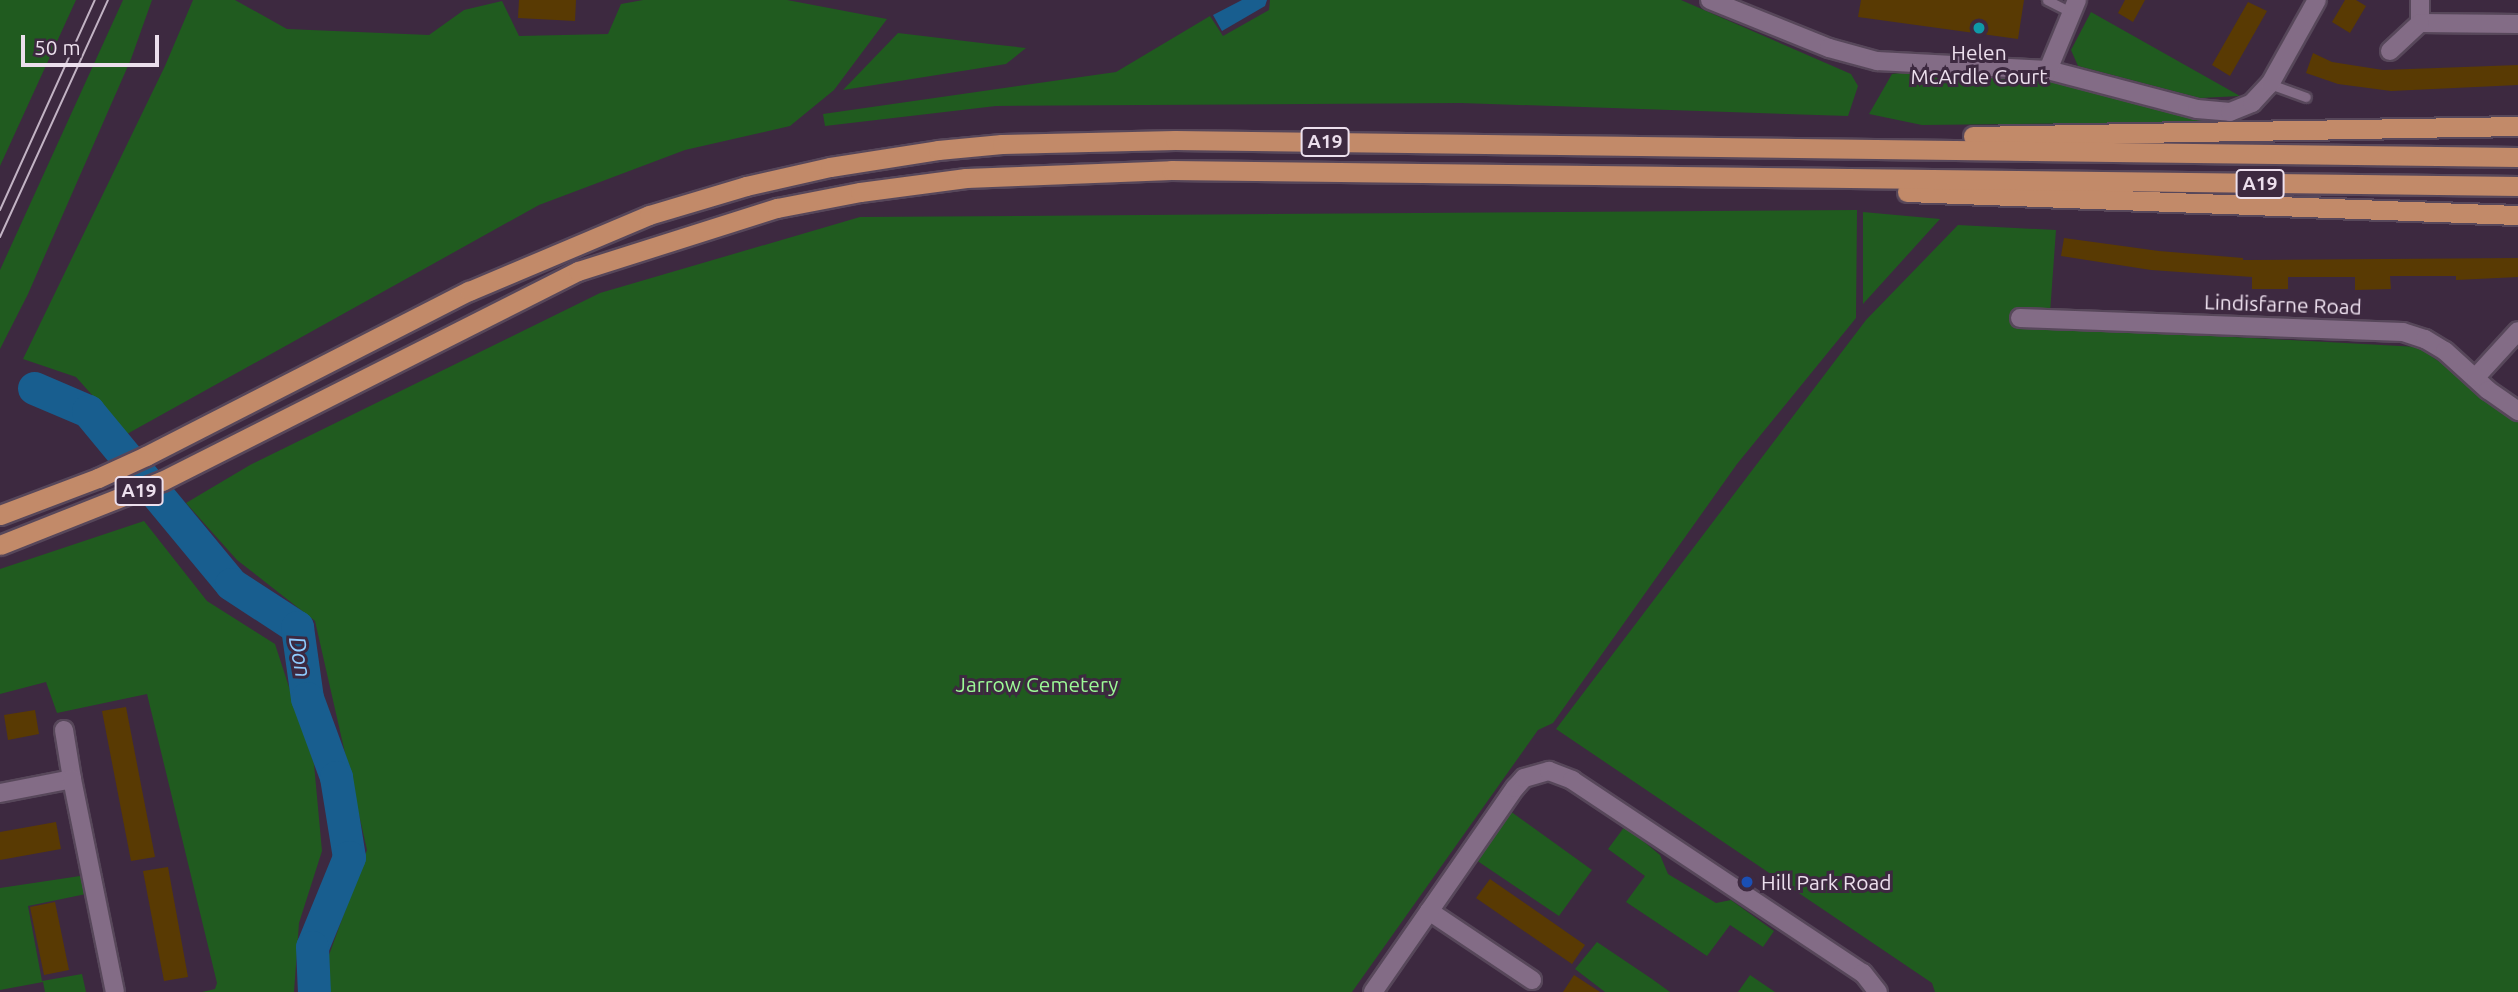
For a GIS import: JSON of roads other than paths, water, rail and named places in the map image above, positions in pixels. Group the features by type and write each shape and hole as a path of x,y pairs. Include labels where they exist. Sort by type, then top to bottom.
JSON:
{"highway":[{"path":"1776,146 1913,138 2518,127"},
{"name":"A19","path":"0,515 69,489 191,433 295,377 529,263 649,215 746,186 830,167 938,150 1065,142 1776,146 2518,157"},
{"name":"A19","path":"0,545 72,518 205,460 578,271 777,208 860,192 966,178 1171,170 2518,186"},
{"path":"1777,178 1984,197 2518,215"}],"street":[{"path":"1710,0 1829,48 1877,61 2048,70 2197,109 2222,112 2242,110 2270,84 2317,0"},
{"path":"2420,0 2420,23"},
{"path":"2048,70 2074,6"},
{"path":"2390,51 2420,23 2518,24"},
{"name":"Lindisfarne Road","path":"2020,318 2403,332 2425,339 2445,351 2518,411"},
{"path":"2476,377 2518,331"},
{"path":"64,730 115,992"},
{"path":"1373,992 1515,788 1524,778 1549,771 1572,780 1863,973 1878,992"},
{"path":"0,793 72,779"},
{"path":"1429,911 1532,980"}],"lane":[{"path":"2047,0 2074,6"},
{"path":"2270,84 2306,97"}],"water":[{"path":"1242,0 1267,0 1265,6 1222,31 1213,15"}],"waterway":[{"name":"Don","path":"34,388 88,411 231,584 297,627 307,698 336,777 349,857 312,947 314,992"}],"tram line":[{"path":"0,210 95,0"},
{"path":"0,237 108,0"}],"place":[{"name":"Helen McArdle Court","path":"1979,28"},
{"name":"Hill Park Road","path":"1747,882"}],"park label":[{"name":"Jarrow Cemetery","path":"1037,684"}]}
